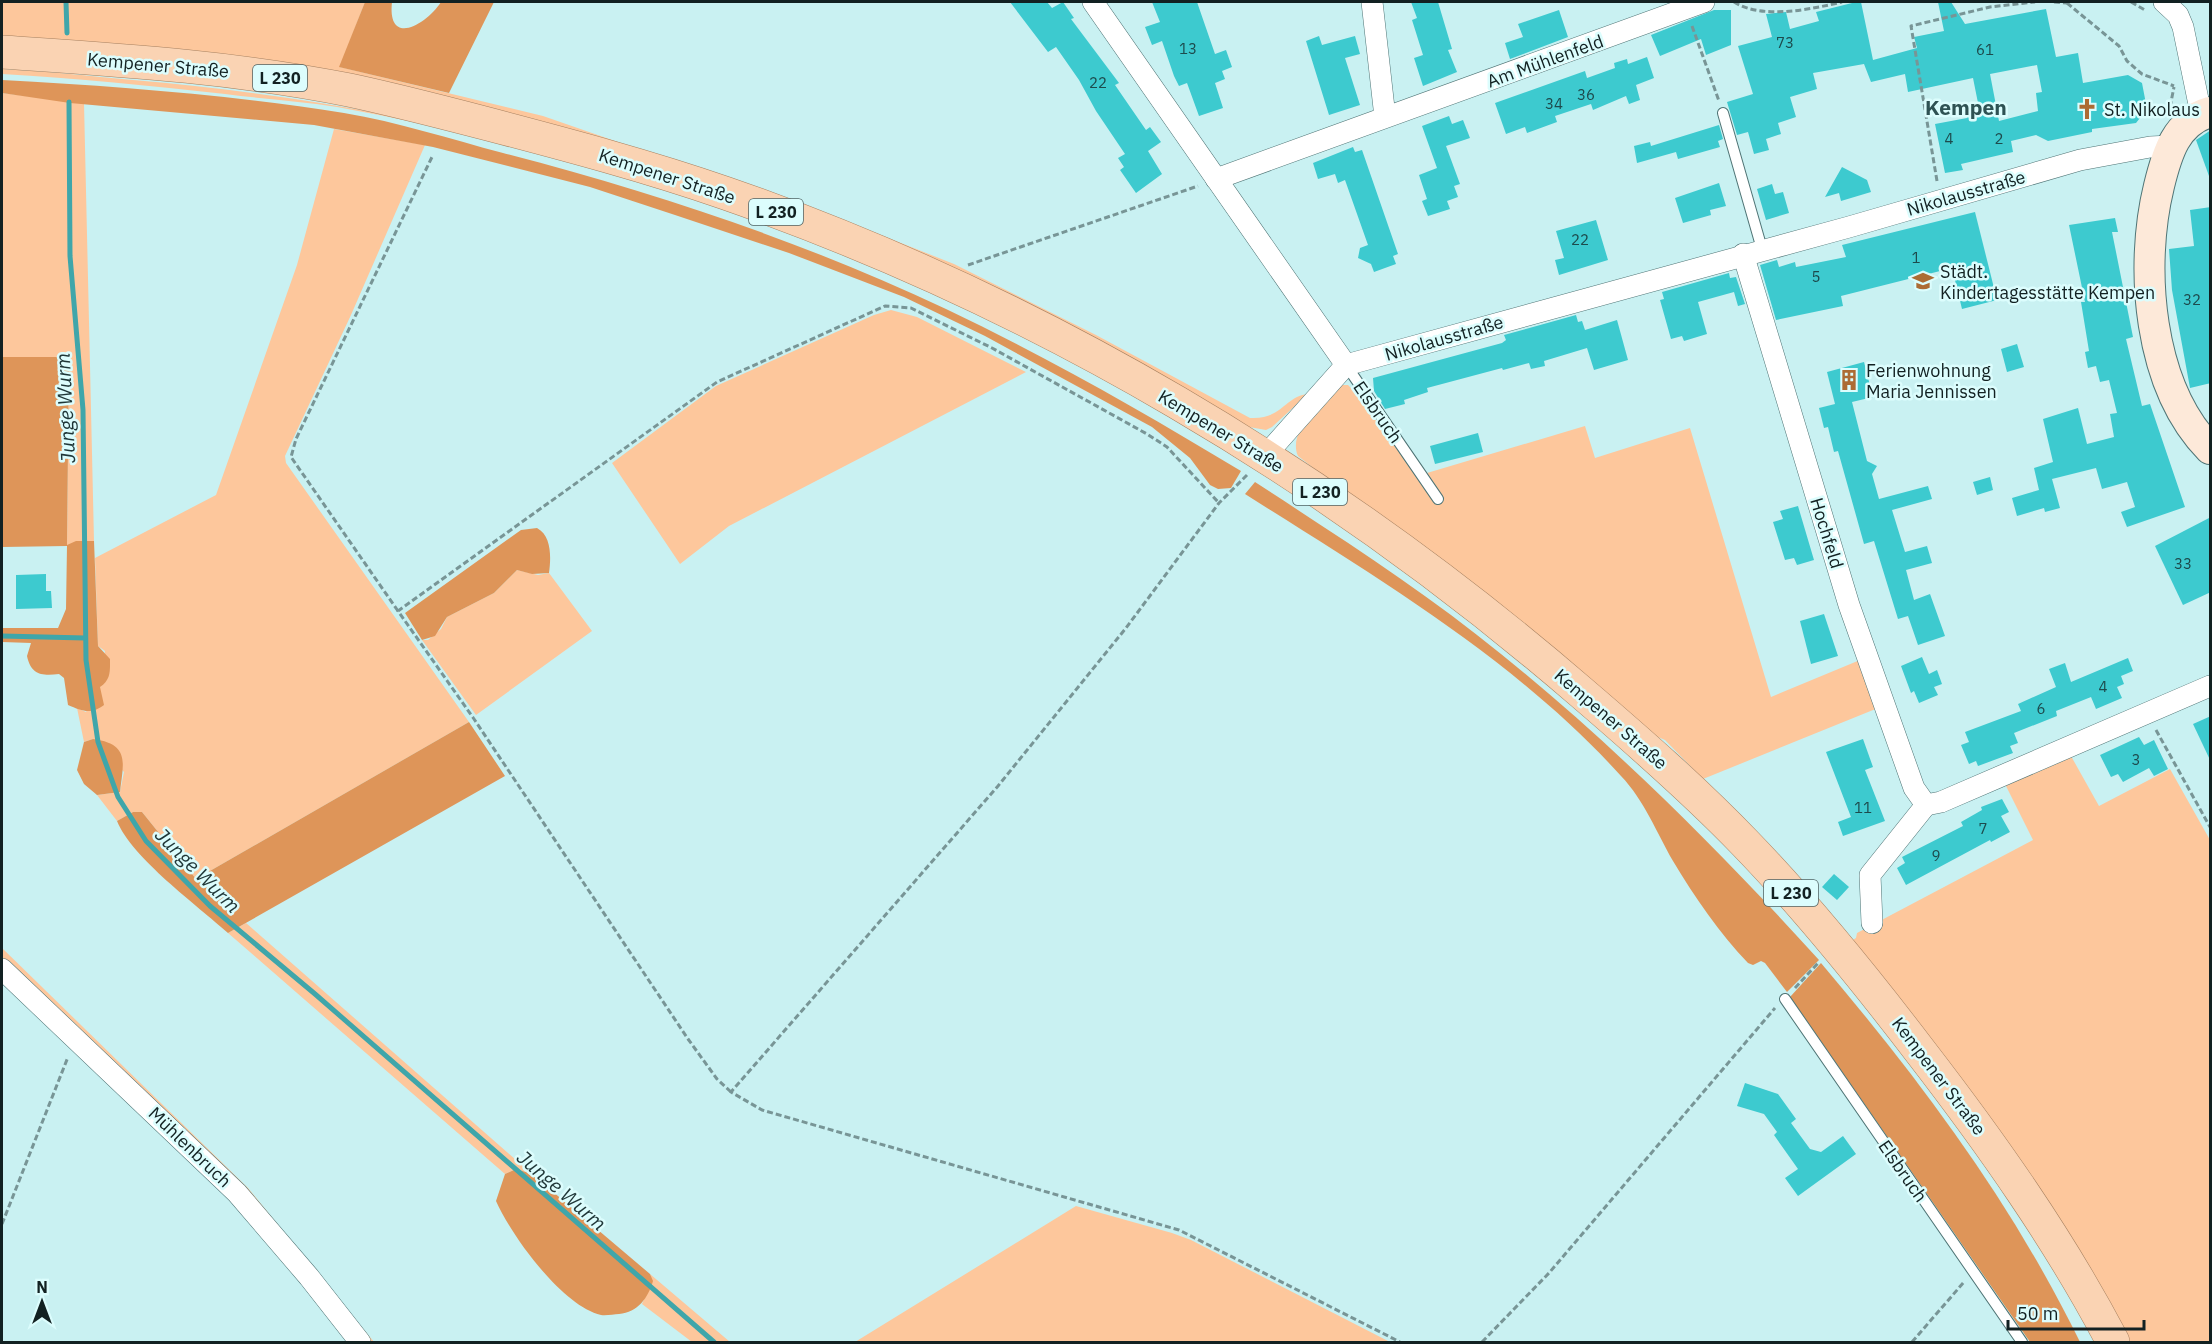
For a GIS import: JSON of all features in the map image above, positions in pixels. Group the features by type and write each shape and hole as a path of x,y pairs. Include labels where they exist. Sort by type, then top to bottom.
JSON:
{"main road":[{"name":"Kempener Straße","path":"2,52 124,61 295,80 465,118 647,167 729,195 821,230 957,287 1101,361 1253,466 1375,528 1491,616 1642,746 1744,842 1872,988 1961,1105 2044,1226 2113,1342"}],"street":[{"path":"1093,2 1346,366"},
{"path":"1372,2 1385,117"},
{"name":"Am Mühlenfeld","path":"1216,180 1695,6"},
{"path":"2156,6 2178,15 2206,113 2174,139 2151,218 2148,241 2151,303 2156,335 2171,386 2198,434 2211,449"},
{"name":"Nikolausstraße","path":"1346,366 2080,160 2150,147 2174,139"},
{"name":"Hochfeld","path":"1752,252 1849,605 1914,788 1926,805"},
{"name":"Elsbruch","path":"1253,466 1346,366"},
{"path":"1872,923 1870,875 1926,805 1941,802 2211,686"},
{"name":"Mühlenbruch","path":"2,969 237,1193 309,1277 360,1342"}],"lane":[{"path":"1723,113 1752,252"},
{"name":"Elsbruch","path":"1346,366 1438,499"},
{"name":"Elsbruch","path":"1785,999 2022,1342"}],"path":[{"path":"1734,2 1742,7 1778,10 1805,10 1842,2"},
{"path":"1985,2 1986,7"},
{"path":"1941,200 1911,26 1986,7 2035,2"},
{"path":"2054,2 2067,2 2119,46 2127,61 2142,74 2174,86"},
{"path":"2131,2 2156,6"},
{"path":"1695,6 1723,113"},
{"path":"2174,139 2166,123 2175,79"},
{"path":"432,157 296,439 291,457 474,719 717,1079 731,1092 762,1110 854,1139 1179,1230 1400,1342"},
{"path":"967,265 1216,180"},
{"path":"398,611 717,381 885,306 911,308 992,348 1147,434 1167,447 1220,503"},
{"path":"731,1092 998,786 1126,628 1220,503 1253,466"},
{"path":"2146,713 2211,827"},
{"path":"1482,1342 1549,1273 1770,1013 1823,958"},
{"path":"2,1224 70,1051 79,1041"},
{"path":"1912,1342 1974,1273"}],"shaded area":[{"path":"2,2 365,2 340,67 543,116 848,222 954,264 1096,335 1250,418 1269,415 1294,399 1308,394 1272,427 1266,430 1249,427 636,158 2,37"},
{"path":"365,2 392,2 392,16 396,24 402,28 409,28 427,18 441,2 494,2 449,93 339,67"},
{"path":"2,69 84,75 242,92 348,108 453,128 557,153 659,182 760,216 861,255 998,315 1105,373 1244,455 1243,460 1151,405 1027,336 836,251 674,192 591,166 507,144 337,107 141,85 2,74"},
{"path":"2,80 173,92 344,113 424,131 616,184 783,240 946,309 1095,386 1241,471 1231,488 1218,489 1210,485 1190,458 1152,427 985,336 904,297 789,253 590,187 433,147 314,125 70,103 2,93"},
{"path":"2,93 84,103 94,541 83,541 67,546 69,358 2,357"},
{"path":"334,129 425,145 351,315 285,456 286,463 469,722 196,879 142,812 133,812 117,821 97,795 120,792 124,772 93,739 84,742 77,708 86,712 100,687 105,651 98,646 95,558 216,495 297,265"},
{"path":"891,310 917,317 1026,372 729,526 680,564 612,463 716,386 874,315"},
{"path":"2,357 69,357 67,545 76,541 94,541 98,646 110,659 108,678 100,687 104,705 95,710 82,710 68,705 64,678 59,674 47,675 34,671 27,656 31,643 2,642 2,628 58,628 66,609 67,546 2,547"},
{"path":"1342,385 1348,385 1354,391 1436,502 1444,499 1427,473 1585,426 1595,458 1690,428 1771,697 1860,660 1878,708 1703,779 1665,740 1653,735 1298,456 1297,437 1308,416 1325,398"},
{"path":"1255,482 1411,586 1544,689 1666,801 1744,879 1819,960 1787,992 1765,963 1761,961 1753,965 1748,963 1690,888 1637,795 1580,734 1536,694 1443,623 1345,557 1245,494"},
{"path":"537,528 548,542 549,573 532,574 517,570 494,593 447,617 435,636 422,640 405,613 521,530"},
{"path":"517,570 538,575 549,573 592,631 476,715 422,640 428,640 441,629 447,617 494,593"},
{"path":"469,722 505,776 228,933 183,895 136,850 117,821 133,812 142,812 196,879"},
{"path":"93,739 114,745 119,751 123,764 120,792 97,795 84,784 77,770 84,742"},
{"path":"2071,756 2099,806 2170,769 2210,840 2210,1342 2129,1342 2102,1295 1846,944 1856,938 1857,933 2033,840 2005,784"},
{"path":"246,923 532,1174 516,1169 505,1174 228,933"},
{"path":"2,948 248,1188 374,1342 366,1342 2,963"},
{"path":"1821,963 1929,1098 1995,1192 2025,1241 2080,1342 2030,1342 1790,997"},
{"path":"516,1169 532,1174 650,1274 653,1281 651,1287 637,1307 626,1313 605,1315 586,1309 570,1298 540,1267 513,1232 496,1201 505,1174"},
{"path":"1076,1206 1191,1240 1390,1342 855,1342"},
{"path":"650,1274 730,1342 692,1342 642,1304 652,1281"}],"building":[{"path":"1010,2 1047,2 1052,8 1063,2 1074,18 1071,19 1119,83 1115,85 1146,130 1150,127 1161,142 1148,151 1162,174 1136,193 1120,170 1124,167 1118,158 1125,154 1096,111 1079,80 1056,47 1048,52"},
{"path":"1152,2 1197,2 1215,54 1226,50 1232,67 1222,71 1225,79 1215,83 1223,108 1199,116 1187,83 1179,86 1174,76 1162,41 1152,45 1145,27 1160,22"},
{"path":"1411,2 1438,2 1452,49 1448,50 1457,72 1423,86 1414,58 1423,55 1412,20 1417,18"},
{"path":"1861,2 1873,60 1917,48 1914,37 1944,31 1938,2 1951,2 1965,24 2046,9 2056,57 2078,53 2083,83 2128,75 2142,83 2147,109 2136,123 2092,129 2092,132 2048,141 2036,135 2011,141 2013,152 1961,164 1963,170 1945,173 1935,124 1967,118 1966,111 1979,108 1973,78 1908,92 1905,74 1871,82 1864,64 1813,73 1817,89 1790,97 1796,117 1778,123 1781,134 1766,139 1769,150 1754,154 1748,132 1737,135 1727,102 1753,94 1738,46 1772,37 1766,14 1786,12 1790,29 1819,21 1816,12","holes":["2037,65 2042,92 2036,93 2038,111 1999,121 1990,74"]},
{"path":"1559,10 1568,37 1510,59 1505,43 1523,37 1518,24"},
{"path":"1714,10 1731,10 1731,45 1706,55 1701,39 1660,56 1651,35"},
{"path":"1319,36 1322,45 1355,36 1360,54 1345,58 1360,105 1329,115 1306,41"},
{"path":"1647,57 1654,78 1636,85 1640,100 1629,104 1626,96 1593,110 1591,104 1555,116 1557,122 1527,133 1525,127 1506,134 1495,103 1585,71 1587,78 1615,68 1614,63 1627,59 1628,64"},
{"path":"1449,116 1452,124 1463,120 1470,138 1446,146 1460,184 1454,186 1458,197 1447,201 1450,209 1428,216 1422,201 1427,199 1419,175 1437,168 1422,126"},
{"path":"1719,125 1723,139 1718,141 1720,147 1678,159 1676,152 1637,163 1634,146 1650,142 1651,146"},
{"path":"2211,130 2211,175 2209,176 2196,140"},
{"path":"1353,147 1355,152 1362,150 1398,254 1393,256 1396,264 1374,272 1371,264 1358,258 1360,248 1368,245 1345,180 1338,183 1335,174 1318,179 1313,163"},
{"path":"1842,167 1867,180 1871,192 1841,201 1839,193 1825,197"},
{"path":"1719,183 1726,206 1710,210 1711,215 1683,223 1675,198"},
{"path":"1772,184 1775,194 1783,192 1789,213 1766,220 1757,189"},
{"path":"2211,207 2211,383 2190,388 2172,290 2169,249 2194,246 2190,210"},
{"path":"1975,212 1997,300 1962,309 1952,268 1841,296 1843,306 1776,320 1760,265 1777,260 1779,267 1795,262 1796,267 1846,257 1842,245"},
{"path":"2115,218 2118,232 2112,232 2133,337 2126,339 2142,406 2150,404 2185,507 2127,527 2121,512 2135,507 2127,482 2102,489 2096,468 2052,479 2060,508 2045,512 2044,508 2017,516 2012,498 2039,490 2034,468 2053,462 2043,419 2078,408 2087,444 2114,437 2110,414 2117,413 2109,380 2100,382 2096,366 2088,368 2085,352 2089,351 2081,302 2085,302 2069,225"},
{"path":"1596,220 1608,260 1559,275 1555,260 1564,258 1556,231"},
{"path":"1729,273 1730,278 1736,277 1745,304 1738,306 1734,292 1698,302 1707,334 1684,341 1682,336 1671,339 1660,300 1664,299 1662,292"},
{"path":"1576,315 1578,322 1582,321 1585,330 1617,320 1628,360 1594,370 1587,348 1544,361 1545,366 1531,369 1529,363 1503,370 1502,368 1427,388 1428,392 1404,400 1405,404 1385,409 1374,391 1373,378 1502,343 1506,340 1504,335"},
{"path":"2017,344 2024,367 2007,372 2001,349"},
{"path":"1864,362 1873,397 1852,402 1867,461 1877,466 1872,474 1879,499 1928,486 1932,499 1892,510 1905,552 1927,546 1932,563 1906,570 1914,600 1930,594 1945,636 1918,645 1908,616 1898,619 1874,541 1864,544 1838,451 1834,452 1828,427 1824,428 1819,408 1835,404 1827,372"},
{"path":"1478,433 1483,452 1435,464 1430,446"},
{"path":"1990,477 1993,490 1977,495 1973,482"},
{"path":"1798,506 1814,560 1797,565 1794,558 1785,560 1773,522 1783,519 1780,511"},
{"path":"2211,517 2211,592 2183,605 2155,546"},
{"path":"46,574 46,591 51,591 52,608 16,609 16,575"},
{"path":"1824,614 1838,656 1811,664 1800,621"},
{"path":"1922,657 1929,674 1937,670 1942,684 1934,687 1938,695 1919,703 1914,691 1911,693 1901,666"},
{"path":"2128,658 2133,671 2121,676 2124,684 2117,687 2122,698 2096,709 2091,697 2056,711 2057,716 2014,733 2018,743 2010,746 2013,753 1978,766 1976,761 1969,764 1961,745 1969,742 1965,732 2021,711 2018,704 2056,687 2049,669 2065,663 2071,682"},
{"path":"2211,716 2211,762 2193,724"},
{"path":"2139,737 2144,745 2154,740 2168,769 2154,776 2149,768 2123,782 2118,774 2111,777 2100,755"},
{"path":"1863,739 1873,767 1865,770 1885,821 1843,836 1838,822 1851,817 1826,752"},
{"path":"2002,799 2009,812 2001,816 2010,832 1991,842 1990,840 1906,885 1897,868 1905,863 1902,857 1963,826 1961,822 1982,810 1981,807"},
{"path":"1834,874 1849,887 1837,900 1822,887"},
{"path":"1745,1083 1778,1094 1796,1119 1791,1123 1810,1149 1821,1152 1843,1136 1856,1154 1798,1196 1785,1178 1798,1169 1774,1135 1777,1132 1764,1114 1737,1106"}],"waterway":[{"path":"66,2 67,33"},
{"name":"Junge Wurm","path":"69,102 70,256 83,410 86,660 98,742 118,797 146,841 210,906 315,994 714,1342"},
{"path":"2,636 85,638"}],"place":[{"name":"St. Nikolaus","path":"2087,109"},
{"name":"Städt. Kindertagesstätte Kempen","path":"1923,281"},
{"name":"Ferienwohnung Maria Jennissen","path":"1849,380"}],"district":[{"name":"Kempen","path":"1966,107"}]}
